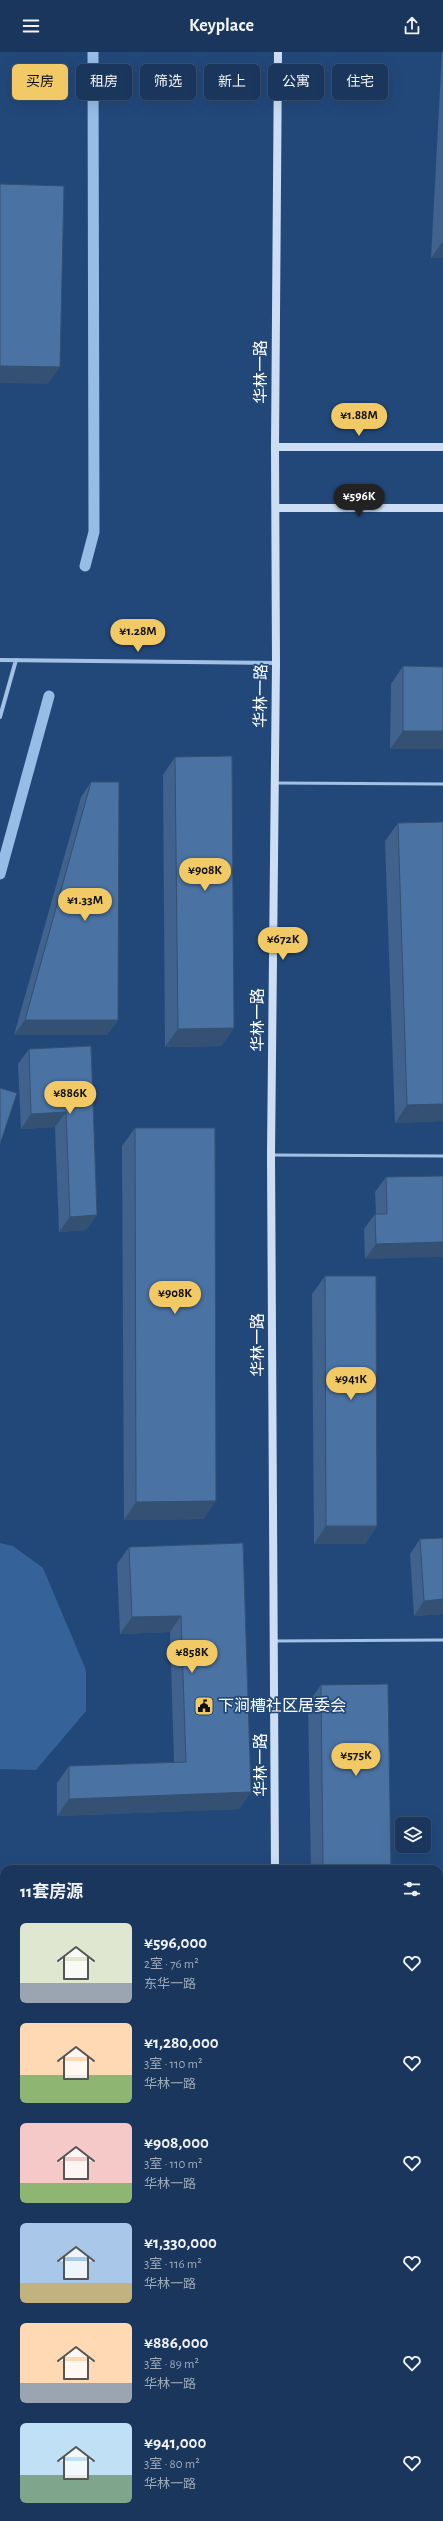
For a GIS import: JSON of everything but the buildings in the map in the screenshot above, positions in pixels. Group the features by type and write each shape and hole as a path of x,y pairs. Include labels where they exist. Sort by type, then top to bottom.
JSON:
{"street":[{"name":"华林一路","path":"275,1865 271,1155 276,663 276,508 274,447 278,52"},
{"path":"274,447 443,447"},
{"path":"276,508 443,508"},
{"path":"0,660 276,663"},
{"path":"0,717 16,660"}],"lane":[{"path":"274,783 443,784"},
{"path":"271,1155 443,1156"},
{"path":"274,1641 443,1640"}],"shaded area":[{"path":"0,1543 13,1546 43,1568 86,1670 86,1711 36,1770 0,1769"}],"waterway":[{"path":"85,566 94,532 93,52"},
{"path":"0,874 49,696"}],"place":[{"name":"下涧槽社区居委会","path":"204,1706"}]}
